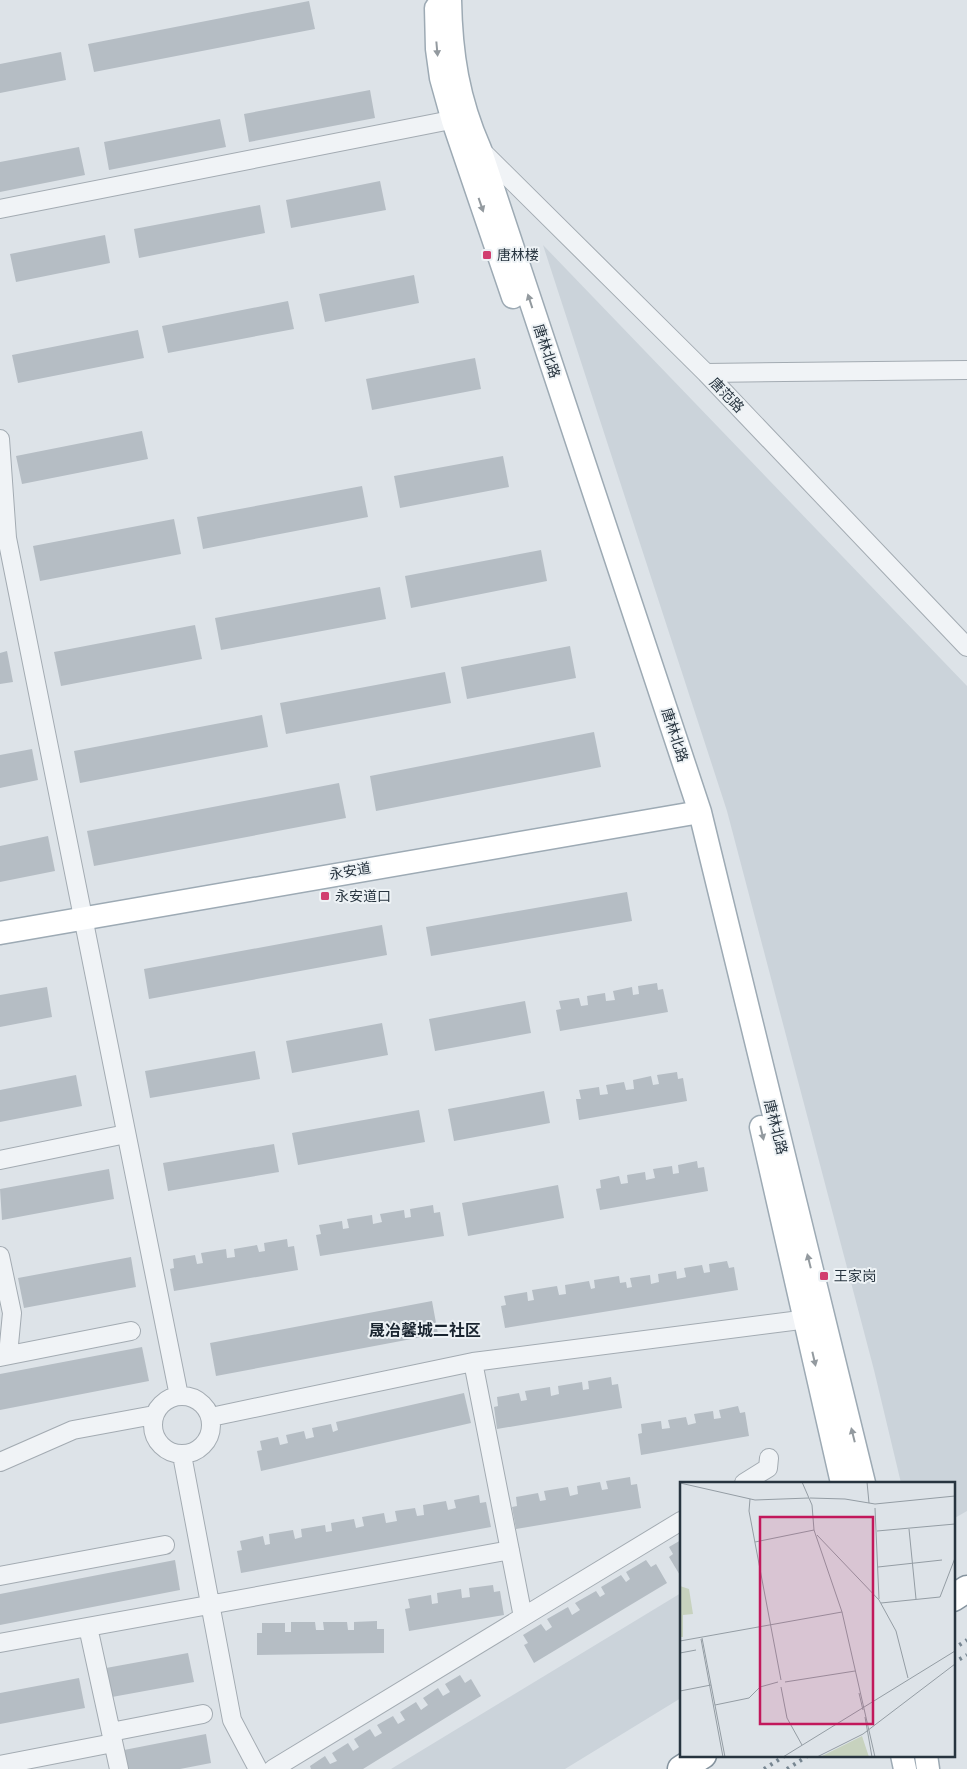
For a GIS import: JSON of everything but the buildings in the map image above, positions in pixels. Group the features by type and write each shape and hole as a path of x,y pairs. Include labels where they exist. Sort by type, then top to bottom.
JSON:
{"highway":[{"path":"954,1597 967,1589"},
{"path":"681,1769 701,1756"}],"main road":[{"name":"唐林北路","path":"436,0 437,49 441,78 459,119 694,812"},
{"name":"唐林北路","path":"450,0 459,119 480,149 694,812 814,1319 842,1482"},
{"name":"永安道","path":"0,933 82,917 694,812"},
{"name":"唐林北路","path":"814,1319 864,1482"},
{"path":"902,1756 904,1769"},
{"path":"926,1756 928,1769"}],"street":[{"path":"0,209 459,119"},
{"name":"唐范路","path":"480,149 706,373 967,647"},
{"path":"706,373 967,370"},
{"path":"0,439 7,538 179,1396"},
{"path":"0,1160 126,1134"},
{"path":"0,1256 12,1313 4,1356 131,1331"},
{"path":"210,1417 473,1362 814,1319"},
{"path":"473,1362 523,1617"},
{"path":"179,1396 195,1399 207,1410 210,1417 210,1435 206,1443 191,1453 182,1455 164,1449 158,1442 152,1424 154,1415 164,1402 179,1396"},
{"path":"0,1462 73,1430 154,1415"},
{"path":"182,1455 232,1720 258,1769"},
{"path":"746,1482 768,1468 769,1458"},
{"path":"273,1769 680,1522"},
{"path":"0,1576 165,1545"},
{"path":"0,1643 510,1550"},
{"path":"88,1627 119,1769"},
{"path":"0,1765 203,1714"}],"shaded area":[{"path":"543,245 967,686 967,1511 954,1518 954,1482 901,1482 874,1370 727,811"},
{"path":"680,1594 680,1699 565,1769 391,1769"}],"railway":[{"path":"954,1648 967,1640"},
{"path":"954,1662 967,1655"},
{"path":"764,1769 784,1756"},
{"path":"787,1769 807,1756"}],"place":[{"name":"唐林楼","path":"487,255"},
{"name":"永安道口","path":"325,896"},
{"name":"王家岗","path":"824,1276"}],"district":[{"name":"晟冶馨城二社区","path":"425,1330"}]}
